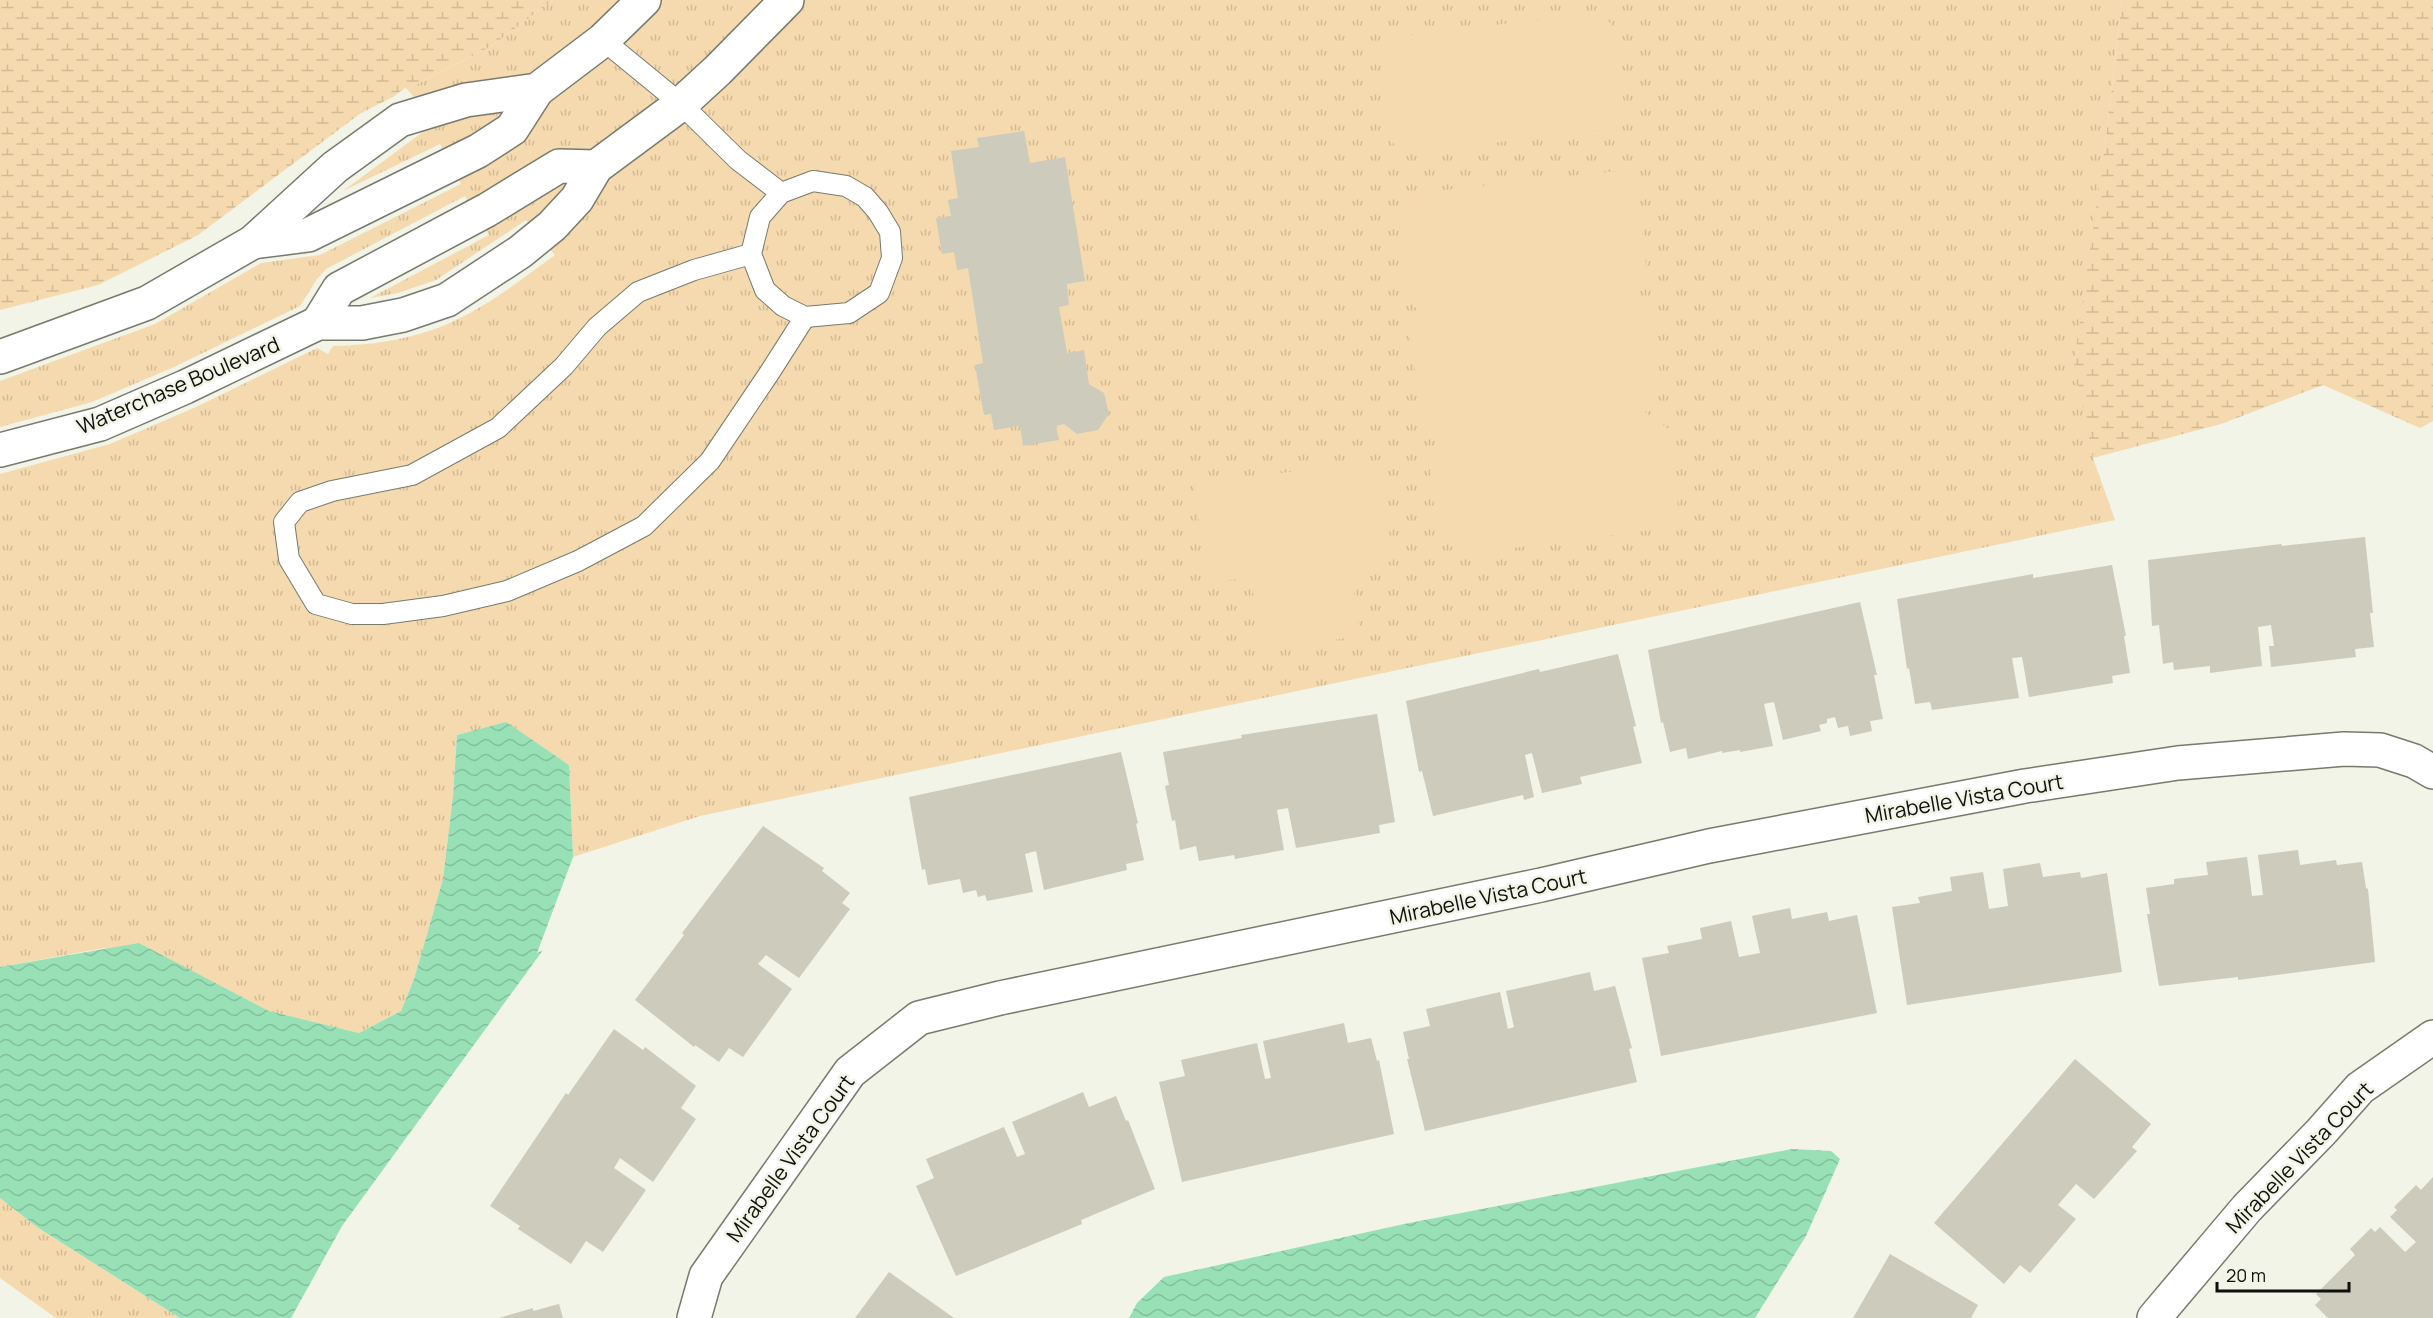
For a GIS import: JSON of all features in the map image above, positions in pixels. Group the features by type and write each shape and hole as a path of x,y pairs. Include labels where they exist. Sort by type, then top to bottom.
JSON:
{"street":[{"path":"253,242 308,235 478,150 512,129 537,90 603,40 644,0"},
{"name":"Waterchase Boulevard","path":"0,450 100,424 185,387 318,323 362,322 403,315 447,300 520,252 552,226 577,199 596,167 681,104 718,70 786,0"},
{"path":"0,357 147,303 253,242 335,167 400,120 466,100 537,90"},
{"path":"318,323 339,289 487,210 559,166 596,167"},
{"name":"Mirabelle Vista Court","path":"693,1318 706,1276 850,1072 920,1018 1000,998 1541,885 1709,846 2025,786 2178,764 2344,750 2380,750 2414,761 2433,772"},
{"name":"Mirabelle Vista Court","path":"2154,1318 2247,1208 2360,1088 2433,1036"}],"lane":[{"path":"603,40 681,104 738,160 782,193"},
{"path":"813,181 846,186 865,197 878,212 890,232 892,258 879,292 849,313 805,317 783,306 765,290 751,254 760,217 782,193 813,181"},
{"path":"751,254 694,270 638,292 597,327 564,366 498,428 488,434 412,475 332,491 300,502 284,522 289,559 316,604 352,614 383,614 443,606 507,591 578,561 644,526 710,461 805,317"}],"green space":[{"path":"0,0 553,0 490,47 405,88 393,97 361,113 198,235 98,285 0,310"},
{"path":"553,0 2122,0 2105,145 2093,458 2115,520 700,816 573,857 569,765 506,723 457,735 453,796 443,879 414,979 401,1011 359,1033 269,1011 205,978 104,948 0,967 0,474 110,444 196,407 317,348 328,354 333,346 395,340 440,327 467,315 493,299 555,255 526,220 436,280 398,293 370,298 489,235 465,196 326,269 300,306 174,367 92,402 0,427 0,381 155,324 261,263 320,255 461,184 440,144 343,191 435,123 407,89 490,47"},
{"path":"2122,0 2433,0 2433,421 2420,428 2323,385 2221,424 2093,458 2074,362 2105,145"},
{"path":"1594,13 1612,24 1624,103 1612,128 1406,154 1388,139 1380,55 1395,37"},
{"path":"1617,171 1637,185 1646,265 1628,290 1651,307 1662,388 1645,412 1670,430 1678,508 1659,529 1465,554 1438,539 1429,463 1447,434 1422,419 1410,336 1426,316 1409,302 1398,218 1418,193"},
{"path":"1380,460 1393,561 1351,568 1360,636 1261,650 1251,577 1207,583 1194,485"},
{"path":"0,1198 37,1227 180,1318 56,1318 0,1278"}],"water":[{"path":"506,722 569,765 573,857 537,953 543,950 342,1226 291,1318 180,1318 37,1227 0,1198 0,967 139,943 269,1011 359,1033 401,1011 414,979 443,879 453,796 457,735"},
{"path":"1792,1149 1831,1151 1840,1159 1806,1236 1755,1318 1129,1318 1137,1303 1164,1277 1404,1224"}],"building":[{"path":"1024,131 1030,163 1065,157 1085,281 1067,284 1069,305 1059,307 1067,353 1084,350 1089,384 1104,393 1109,414 1098,430 1077,434 1064,424 1056,426 1059,440 1023,446 1020,426 994,430 991,414 984,415 975,365 983,363 968,268 957,270 954,252 942,254 936,218 951,216 948,200 958,198 951,151 979,147 977,138"},
{"path":"2365,537 2374,647 2355,649 2356,657 2271,667 2269,646 2274,646 2271,625 2258,627 2262,666 2210,673 2210,666 2174,670 2173,662 2163,664 2159,625 2152,626 2148,560 2281,544 2282,546"},
{"path":"2112,565 2126,636 2124,636 2130,673 2112,676 2113,683 2029,697 2022,657 2012,658 2019,698 1932,710 1930,702 1915,704 1909,668 1907,669 1897,599 2033,574 2033,578"},
{"path":"1860,602 1877,675 1874,675 1883,719 1870,721 1872,731 1850,736 1848,726 1838,728 1835,717 1819,725 1821,731 1783,740 1774,702 1764,704 1773,746 1740,752 1740,750 1722,753 1722,751 1688,759 1686,748 1670,752 1663,722 1661,723 1648,650"},
{"path":"1618,654 1636,726 1633,727 1642,763 1580,777 1582,784 1542,793 1532,753 1525,755 1534,797 1524,800 1523,795 1433,816 1422,771 1419,772 1406,701 1539,669 1540,672"},
{"path":"1377,714 1395,822 1379,825 1380,833 1296,848 1288,808 1277,810 1284,850 1235,859 1234,855 1199,861 1196,846 1180,850 1175,820 1172,821 1165,786 1169,785 1163,752 1242,738 1241,735"},
{"path":"1121,752 1138,823 1136,824 1144,860 1126,864 1127,870 1044,890 1036,851 1025,854 1033,892 987,901 985,895 978,897 976,890 963,893 960,879 928,885 925,869 922,870 909,797"},
{"path":"763,826 824,868 822,871 850,893 842,903 850,909 799,978 766,955 758,964 792,989 743,1057 729,1048 719,1062 695,1045 694,1047 635,1000 684,935 682,933"},
{"path":"2298,850 2300,865 2336,860 2337,865 2362,862 2368,889 2375,962 2238,980 2238,977 2159,986 2147,914 2150,914 2146,888 2174,884 2174,879 2208,875 2206,862 2247,857 2252,896 2263,895 2258,855"},
{"path":"2040,863 2043,877 2080,872 2081,878 2107,873 2122,972 1907,1005 1892,907 1920,903 1918,897 1952,891 1950,877 1983,872 1989,909 2008,906 2003,869"},
{"path":"1790,908 1792,919 1827,912 1829,921 1857,915 1877,1013 1661,1056 1642,958 1669,953 1667,946 1702,939 1700,928 1731,921 1739,957 1760,953 1752,916"},
{"path":"1590,972 1594,991 1615,986 1632,1048 1629,1049 1637,1082 1425,1131 1407,1059 1409,1059 1403,1032 1430,1026 1426,1009 1500,992 1508,1029 1514,1027 1506,991"},
{"path":"1344,1023 1348,1043 1371,1038 1377,1061 1379,1060 1394,1134 1182,1182 1159,1082 1185,1076 1181,1060 1257,1043 1265,1079 1271,1078 1263,1041"},
{"path":"614,1029 643,1050 645,1047 696,1086 681,1108 696,1119 653,1182 620,1158 614,1168 646,1190 603,1252 586,1241 571,1264 518,1229 520,1226 490,1206 566,1093 568,1095"},
{"path":"2075,1059 2151,1124 2132,1147 2137,1151 2094,1199 2076,1184 2058,1205 2076,1219 2030,1273 2020,1265 2004,1284 1934,1223"},
{"path":"1083,1092 1089,1107 1116,1096 1155,1189 1081,1220 1082,1224 956,1276 916,1186 934,1178 926,1159 1004,1127 1017,1157 1025,1154 1012,1122"},
{"path":"2433,1177 2433,1318 2328,1318 2315,1305 2321,1299 2316,1294 2355,1255 2350,1249 2371,1228 2375,1232 2380,1227 2405,1252 2416,1242 2390,1217 2397,1210 2394,1207 2416,1185 2421,1190"},
{"path":"1890,1254 1978,1305 1971,1318 1853,1318"},
{"path":"889,1272 954,1318 855,1318"},
{"path":"559,1304 563,1318 499,1318 533,1308 533,1311"}]}
